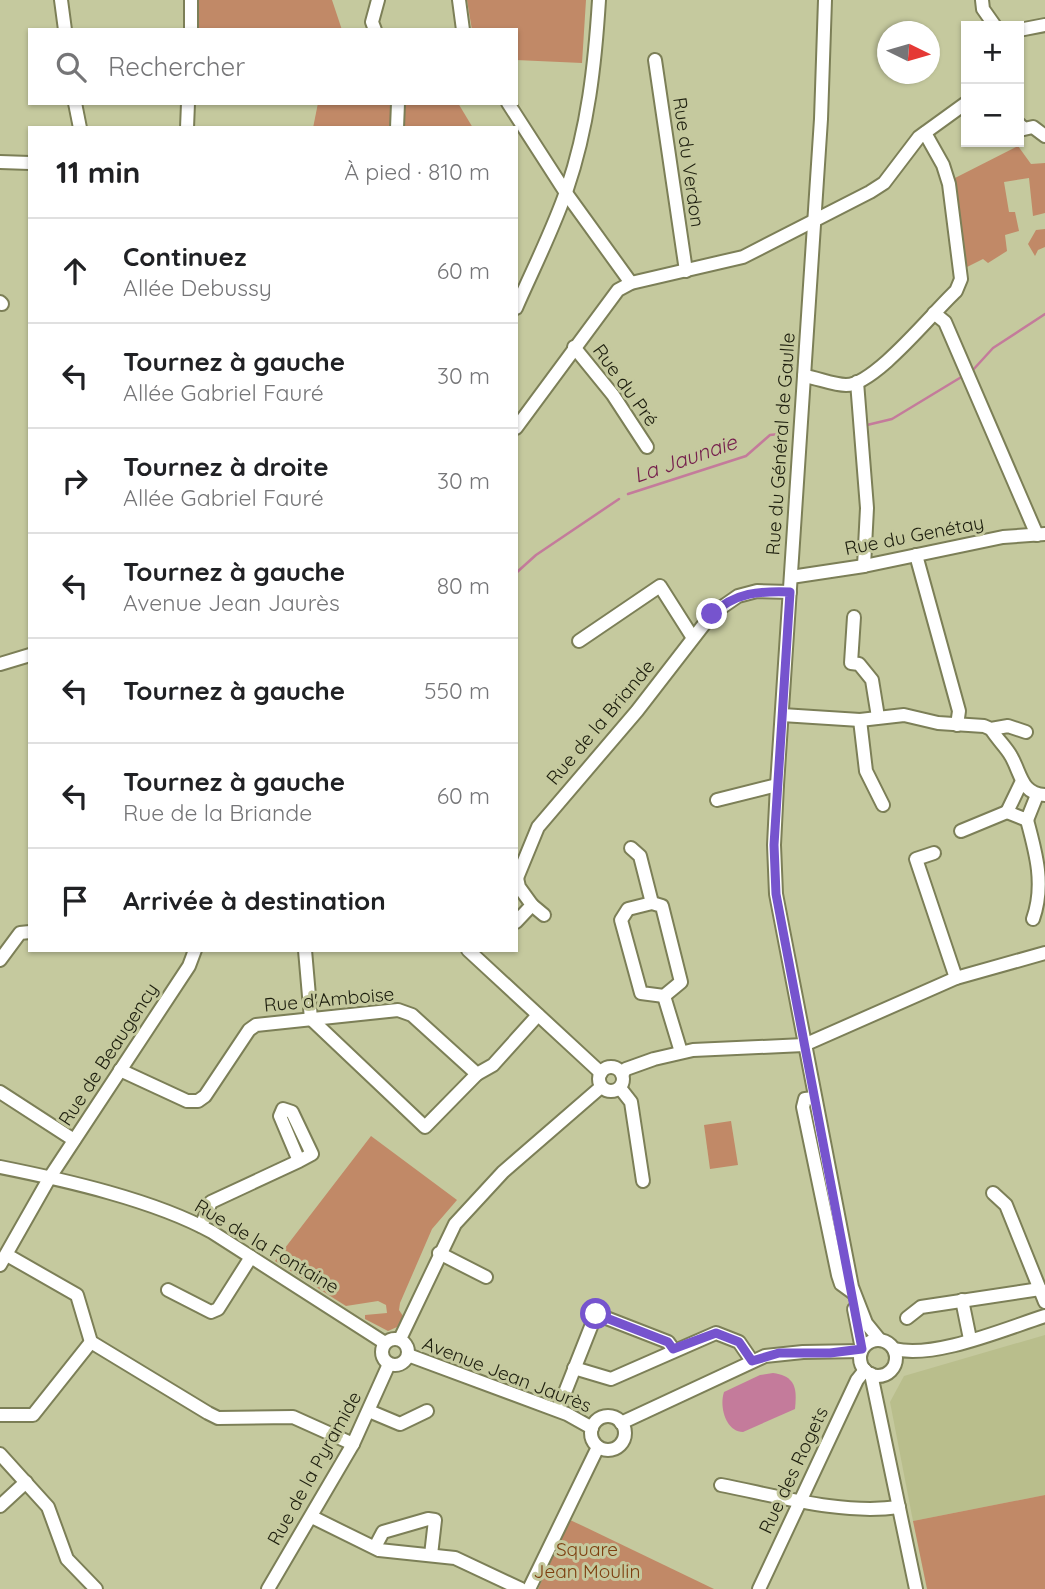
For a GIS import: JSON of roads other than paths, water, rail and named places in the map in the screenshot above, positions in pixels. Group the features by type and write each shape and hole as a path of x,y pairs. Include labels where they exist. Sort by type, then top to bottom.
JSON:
{"street":[{"path":"61,0 65,28"},
{"path":"191,0 191,28"},
{"path":"374,28 372,22 378,0"},
{"path":"459,0 463,28"},
{"path":"518,302 566,193 583,135 599,0"},
{"name":"Rue du Général de Gaulle","path":"825,0 825,45 777,785 774,845 776,894 864,1362 883,1425 916,1589"},
{"path":"982,0 983,9 991,21"},
{"path":"1024,29 1045,25"},
{"name":"Rue du Verdon","path":"655,60 686,271"},
{"path":"75,105 80,126"},
{"path":"187,126 188,105"},
{"path":"397,126 398,105"},
{"path":"509,105 566,193 631,282"},
{"path":"518,425 610,298 631,282 743,257 884,183 925,133 961,107"},
{"path":"1024,129 1033,127 1045,136"},
{"path":"804,376 847,385 857,382 880,368 956,291 961,279 949,184 943,165 925,133"},
{"path":"0,162 28,163"},
{"path":"934,313 945,322 1041,534"},
{"name":"Rue du Pré","path":"574,347 613,395 647,447"},
{"path":"857,382 867,508 864,566"},
{"name":"Rue du Genétay","path":"791,577 864,566 1003,537 1041,534"},
{"path":"916,555 959,711 957,725"},
{"path":"579,641 660,586 696,634"},
{"name":"Rue de la Briande","path":"518,876 538,827 724,603 757,591 790,592"},
{"path":"854,617 851,663 859,664 872,680 878,717"},
{"path":"690,618 696,634"},
{"path":"0,664 28,656"},
{"path":"782,715 860,720 904,715 991,729 1011,755 1021,783 1041,795 1027,820 1043,868 1033,919"},
{"path":"860,720 866,771 883,806"},
{"path":"991,729 1008,726 1027,732"},
{"path":"961,831 1007,812 1021,783"},
{"path":"718,800 777,785"},
{"path":"1007,812 1027,820"},
{"path":"631,848 640,856 652,903"},
{"path":"934,853 915,859 956,978"},
{"path":"518,882 532,905 544,915"},
{"path":"652,903 662,906 681,982 664,996 640,993 621,920 628,909 652,903"},
{"path":"518,920 532,905"},
{"path":"0,960 20,933 28,932"},
{"name":"Rue de Beaugency","path":"3,1260 50,1177 189,966 194,952"},
{"path":"305,952 311,1019 425,1127 477,1074 493,1065 538,1015"},
{"path":"400,1339 439,1252 455,1224 485,1189 601,1087 601,1073 470,952"},
{"path":"480,962 489,952"},
{"path":"643,1181 631,1102 620,1088 622,1074 626,1069 681,1052 728,1046 789,1048 804,1045 956,978 1045,953"},
{"path":"664,996 681,1052"},
{"name":"Rue d'Amboise","path":"120,1070 187,1101 198,1101 205,1096 249,1030 256,1025 405,1011 477,1074"},
{"path":"601,1073 611,1067 622,1074"},
{"path":"601,1087 609,1091 620,1088"},
{"path":"0,1092 74,1140"},
{"path":"201,1226 211,1202 299,1161"},
{"name":"Rue de la Fontaine","path":"0,1167 50,1177 181,1217 201,1226 385,1343"},
{"path":"993,1193 1006,1205 1045,1302"},
{"path":"439,1252 486,1277"},
{"path":"168,1290 205,1312 218,1309 251,1257"},
{"path":"3,1260 77,1295 91,1342 218,1418 293,1417 354,1444"},
{"path":"907,1318 921,1307 1040,1289"},
{"name":"Rue du Général de Gaulle","path":"852,1290 868,1326 879,1339"},
{"path":"962,1300 970,1339"},
{"path":"558,1410 596,1314 668,1342 673,1349"},
{"path":"864,1362 868,1343 879,1339 894,1349 911,1352 950,1345 1045,1316"},
{"path":"574,1368 611,1378 673,1349 716,1333 739,1342 752,1361"},
{"path":"400,1339 407,1347 408,1356 401,1363 389,1364 382,1355 385,1343 400,1339"},
{"path":"0,1415 33,1415 91,1342"},
{"path":"621,1423 752,1361 779,1353 830,1353 890,1371 950,1345"},
{"name":"Rue du Général de Gaulle","path":"883,1425 881,1394 896,1357 894,1349"},
{"name":"Avenue Jean Jaurès","path":"408,1356 558,1410 592,1428"},
{"name":"Rue des Rogets","path":"760,1589 864,1362"},
{"name":"Rue de la Pyramide","path":"271,1588 354,1444 389,1364"},
{"path":"369,1411 400,1424 427,1411"},
{"path":"604,1417 614,1418 621,1423 624,1435 620,1445 610,1450 598,1447 591,1437 592,1428 604,1417"},
{"path":"529,1589 598,1447"},
{"path":"0,1454 55,1520 66,1559 96,1589"},
{"path":"0,1506 26,1482"},
{"path":"721,1485 800,1500 882,1509 900,1507"},
{"path":"312,1517 375,1547 455,1558 521,1589"},
{"path":"375,1547 383,1532 428,1519 435,1520 432,1555"}],"waterway":[{"name":"La Jaunaie","path":"972,371 993,348 1045,314"},
{"name":"La Jaunaie","path":"867,425 892,419 963,376"},
{"name":"La Jaunaie","path":"628,494 746,456 770,435 788,433"},
{"name":"La Jaunaie","path":"518,571 536,555 619,499"}],"park label":[{"name":"Square Jean Moulin","path":"587,1560"}]}
